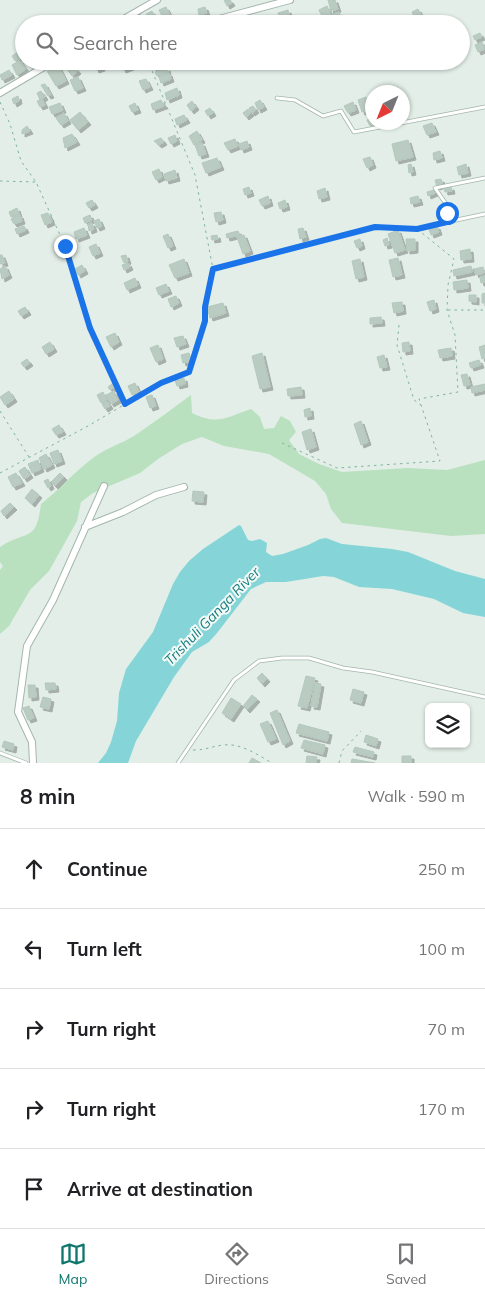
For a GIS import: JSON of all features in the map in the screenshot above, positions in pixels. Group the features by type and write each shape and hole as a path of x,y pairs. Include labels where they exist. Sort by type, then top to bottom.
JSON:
{"street":[{"path":"131,15 157,0"},
{"path":"234,15 290,0"},
{"path":"0,92 38,70"},
{"path":"33,763 32,742 18,712 22,670 27,646 53,600 104,486"},
{"path":"85,527 122,512 156,495 184,487"}],"lane":[{"path":"277,98 295,100 323,116 341,111 354,132 485,107"},
{"path":"447,222 446,204 436,188 485,178"},
{"path":"417,229 485,214"},
{"path":"178,763 234,680 258,662 282,658 309,658 343,668 372,672 485,696"},
{"path":"0,753 26,763"}],"path":[{"path":"0,474 161,383 189,372 205,321 205,307 213,269 195,175 152,70"},
{"path":"0,102 10,124 22,161 36,182 65,246 90,328 125,404"},
{"path":"0,181 36,182"},
{"path":"213,269 375,227 417,229 454,259 448,285 447,310 455,335 458,392 419,399 440,461 337,468 282,443"},
{"path":"447,310 485,310"},
{"path":"399,325 396,345 414,400 421,406"},
{"path":"0,411 30,457"},
{"path":"339,763 342,751 361,731"},
{"path":"187,750 205,750 224,745 238,746 272,763"}],"green space":[{"path":"191,395 192,413 209,419 222,419 251,409 260,417 264,429 274,428 281,416 290,421 296,432 289,440 299,454 319,464 342,472 408,468 447,470 485,460 485,534 451,536 342,523 331,509 326,494 315,481 269,454 224,446 202,437 182,444 140,473 93,493 81,502 77,521 49,571 30,590 9,626 0,634 0,570 3,566 0,562 0,547 29,534 36,525 41,504 86,463 103,451 134,436"}],"water":[{"name":"Trishuli Ganga River","path":"239,525 248,540 260,539 267,543 266,552 272,556 283,554 326,538 342,544 408,552 455,571 485,579 485,617 463,613 434,599 392,589 359,587 334,577 323,576 286,582 266,582 251,589 209,642 192,652 174,677 136,741 128,763 98,763 106,753 111,742 117,721 119,693 126,669 153,632 180,572 203,549"}],"building":[{"path":"224,0 230,0 232,3 227,6"},
{"path":"328,0 335,0 338,9 331,11"},
{"path":"327,6 331,15 321,15 319,10"},
{"path":"166,7 170,15 162,15 159,10"},
{"path":"205,7 207,13 199,15 198,9"},
{"path":"418,9 421,15 414,15 412,12"},
{"path":"288,10 289,15 279,15 278,13"},
{"path":"152,11 154,15 146,15"},
{"path":"480,33 482,37 475,40 473,36"},
{"path":"482,42 485,49 478,52 475,45"},
{"path":"15,63 15,70 24,70 17,75 12,65"},
{"path":"9,70 12,75 2,80 0,75"},
{"path":"60,70 66,81 56,86 47,71"},
{"path":"68,70 77,70 78,71 72,76"},
{"path":"168,70 168,72 157,76 155,72"},
{"path":"169,73 171,79 161,83 159,77"},
{"path":"78,77 83,88 75,91 70,80"},
{"path":"146,79 150,87 143,90 139,81"},
{"path":"45,84 51,95 48,96 41,85"},
{"path":"177,88 179,95 167,100 165,93"},
{"path":"41,91 45,97 40,100 37,93"},
{"path":"18,96 19,101 14,104 12,99"},
{"path":"365,97 365,111 362,112 358,100"},
{"path":"42,99 45,105 40,107 37,101"},
{"path":"161,100 164,106 153,110 151,104"},
{"path":"260,100 264,107 258,110 255,103"},
{"path":"192,101 196,107 191,111 187,105"},
{"path":"353,102 356,110 348,113 344,106"},
{"path":"60,103 63,110 52,114 49,107"},
{"path":"135,103 138,110 132,112 129,106"},
{"path":"253,106 256,110 252,113 249,108"},
{"path":"210,108 213,113 208,116 205,111"},
{"path":"248,109 251,113 246,117 243,113"},
{"path":"80,112 88,122 78,130 70,120"},
{"path":"64,113 68,121 61,125 56,118"},
{"path":"184,115 187,120 177,125 175,119"},
{"path":"432,123 436,132 427,135 423,126"},
{"path":"27,126 30,131 22,134 22,130"},
{"path":"197,131 202,140 194,145 189,136"},
{"path":"72,134 77,142 65,148 63,138"},
{"path":"175,135 177,141 171,144 168,138"},
{"path":"161,138 164,142 159,145 154,141"},
{"path":"235,139 238,146 228,150 224,143"},
{"path":"408,140 413,157 396,161 392,144"},
{"path":"247,141 249,147 241,150 239,144"},
{"path":"202,143 206,154 199,156 195,145"},
{"path":"440,151 442,158 434,160 433,153"},
{"path":"370,157 373,165 367,168 363,159"},
{"path":"217,158 221,167 206,173 202,163"},
{"path":"411,164 413,172 409,173 408,165"},
{"path":"466,164 468,173 459,175 457,167"},
{"path":"159,169 162,177 156,180 152,172"},
{"path":"175,170 177,178 166,181 164,174"},
{"path":"441,179 443,185 437,187 435,180"},
{"path":"249,187 251,193 245,195 243,189"},
{"path":"451,187 452,191 445,192 444,188"},
{"path":"325,188 327,197 319,199 317,191"},
{"path":"434,190 435,193 428,196 427,192"},
{"path":"268,196 270,203 262,206 259,200"},
{"path":"418,196 420,202 411,204 410,198"},
{"path":"92,200 95,205 89,208 86,203"},
{"path":"285,200 287,207 280,209 278,203"},
{"path":"17,208 19,214 11,217 9,212"},
{"path":"221,212 223,220 216,222 214,213"},
{"path":"48,213 52,222 45,225 41,215"},
{"path":"20,215 22,221 14,224 11,219"},
{"path":"90,215 92,220 85,223 83,218"},
{"path":"99,219 102,226 97,228 94,221"},
{"path":"92,223 94,229 89,231 88,224"},
{"path":"24,226 26,230 17,234 15,229"},
{"path":"437,226 439,232 431,235 429,229"},
{"path":"84,228 87,235 76,239 74,232"},
{"path":"303,228 306,237 300,239 298,229"},
{"path":"398,230 405,250 395,253 388,234"},
{"path":"238,231 240,235 227,238 226,234"},
{"path":"168,234 173,246 168,248 163,236"},
{"path":"217,235 218,239 212,240 211,236"},
{"path":"244,235 250,251 243,254 237,237"},
{"path":"387,238 389,245 385,246 383,240"},
{"path":"360,239 362,246 357,248 354,241"},
{"path":"406,239 415,239 415,250 407,251"},
{"path":"96,244 100,253 93,256 89,247"},
{"path":"470,249 471,259 461,260 460,251"},
{"path":"0,255 2,255 5,263 0,264"},
{"path":"126,255 128,261 124,263 121,256"},
{"path":"398,258 402,275 393,277 389,260"},
{"path":"184,259 189,273 175,278 169,265"},
{"path":"360,259 364,277 356,279 352,261"},
{"path":"128,263 130,267 124,270 122,265"},
{"path":"82,265 85,271 78,275 75,269"},
{"path":"5,266 9,275 2,279 0,269"},
{"path":"471,266 472,272 454,276 453,270"},
{"path":"483,267 484,273 476,275 474,269"},
{"path":"485,276 485,282 481,283 480,277"},
{"path":"135,278 138,285 127,290 124,283"},
{"path":"467,280 468,288 454,290 453,282"},
{"path":"166,284 169,291 159,295 156,288"},
{"path":"485,293 485,303 482,303 482,294"},
{"path":"469,295 476,295 476,302 469,301"},
{"path":"176,296 179,303 171,307 168,299"},
{"path":"434,300 436,309 430,311 427,302"},
{"path":"402,302 403,311 394,313 392,303"},
{"path":"223,303 226,313 210,318 207,307"},
{"path":"25,307 28,312 21,316 18,311"},
{"path":"381,317 382,323 370,324 370,318"},
{"path":"115,333 119,342 111,347 106,337"},
{"path":"183,336 186,344 177,347 174,338"},
{"path":"50,342 54,349 46,354 42,347"},
{"path":"409,342 410,351 403,352 402,343"},
{"path":"158,345 163,359 156,362 150,348"},
{"path":"485,345 485,358 482,359 479,347"},
{"path":"451,348 452,356 440,358 438,350"},
{"path":"189,353 191,361 183,363 181,355"},
{"path":"262,353 270,387 260,389 252,356"},
{"path":"384,355 387,367 380,368 377,357"},
{"path":"27,359 30,363 24,367 21,363"},
{"path":"479,360 481,365 471,368 469,363"},
{"path":"467,374 470,385 464,386 461,375"},
{"path":"184,378 185,384 177,386 175,380"},
{"path":"113,383 115,387 110,390 108,387"},
{"path":"135,383 139,392 132,395 128,386"},
{"path":"485,384 485,390 472,393 471,387"},
{"path":"301,387 302,395 288,396 287,389"},
{"path":"9,391 14,399 5,405 0,397"},
{"path":"114,391 118,400 111,404 106,395"},
{"path":"103,392 107,400 101,403 97,395"},
{"path":"152,395 156,406 150,408 146,397"},
{"path":"107,401 110,406 105,409 102,404"},
{"path":"310,408 311,416 305,417 304,410"},
{"path":"361,421 368,442 361,445 354,424"},
{"path":"59,425 63,432 56,435 52,429"},
{"path":"311,429 316,447 307,450 302,432"},
{"path":"58,450 62,461 54,464 50,453"},
{"path":"46,454 52,465 44,469 39,458"},
{"path":"38,460 41,469 32,473 28,464"},
{"path":"25,467 30,475 24,479 19,471"},
{"path":"16,473 22,483 13,487 8,477"},
{"path":"60,473 64,477 55,486 51,482"},
{"path":"48,479 51,486 48,488 44,481"},
{"path":"32,489 39,495 32,504 25,498"},
{"path":"193,491 204,492 203,502 192,501"},
{"path":"10,503 14,507 4,516 1,511"},
{"path":"262,673 267,679 262,684 257,678"},
{"path":"306,676 315,678 307,708 298,706"},
{"path":"45,683 55,683 56,689 46,690"},
{"path":"315,683 321,684 317,707 311,706"},
{"path":"28,685 35,685 36,697 29,698"},
{"path":"353,689 364,692 361,703 350,700"},
{"path":"252,695 257,699 247,710 243,706"},
{"path":"43,697 51,699 49,709 40,707"},
{"path":"231,698 241,704 231,719 222,713"},
{"path":"29,706 34,718 28,720 23,708"},
{"path":"277,710 290,741 283,745 270,713"},
{"path":"268,721 276,739 268,742 260,724"},
{"path":"299,724 329,732 327,741 296,733"},
{"path":"366,735 378,739 376,746 364,742"},
{"path":"304,740 325,745 323,754 301,748"},
{"path":"4,741 14,744 13,750 2,747"},
{"path":"355,747 374,752 373,757 353,752"},
{"path":"307,756 317,757 316,763 306,763"},
{"path":"402,756 411,756 411,763 402,763"},
{"path":"252,758 261,763 249,763"},
{"path":"352,759 375,763 351,763"}],"route":[{"path":"65,246 90,328 125,404 161,383 189,372 205,321 205,307 213,269 375,227 417,229 447,222 447,213"}]}
